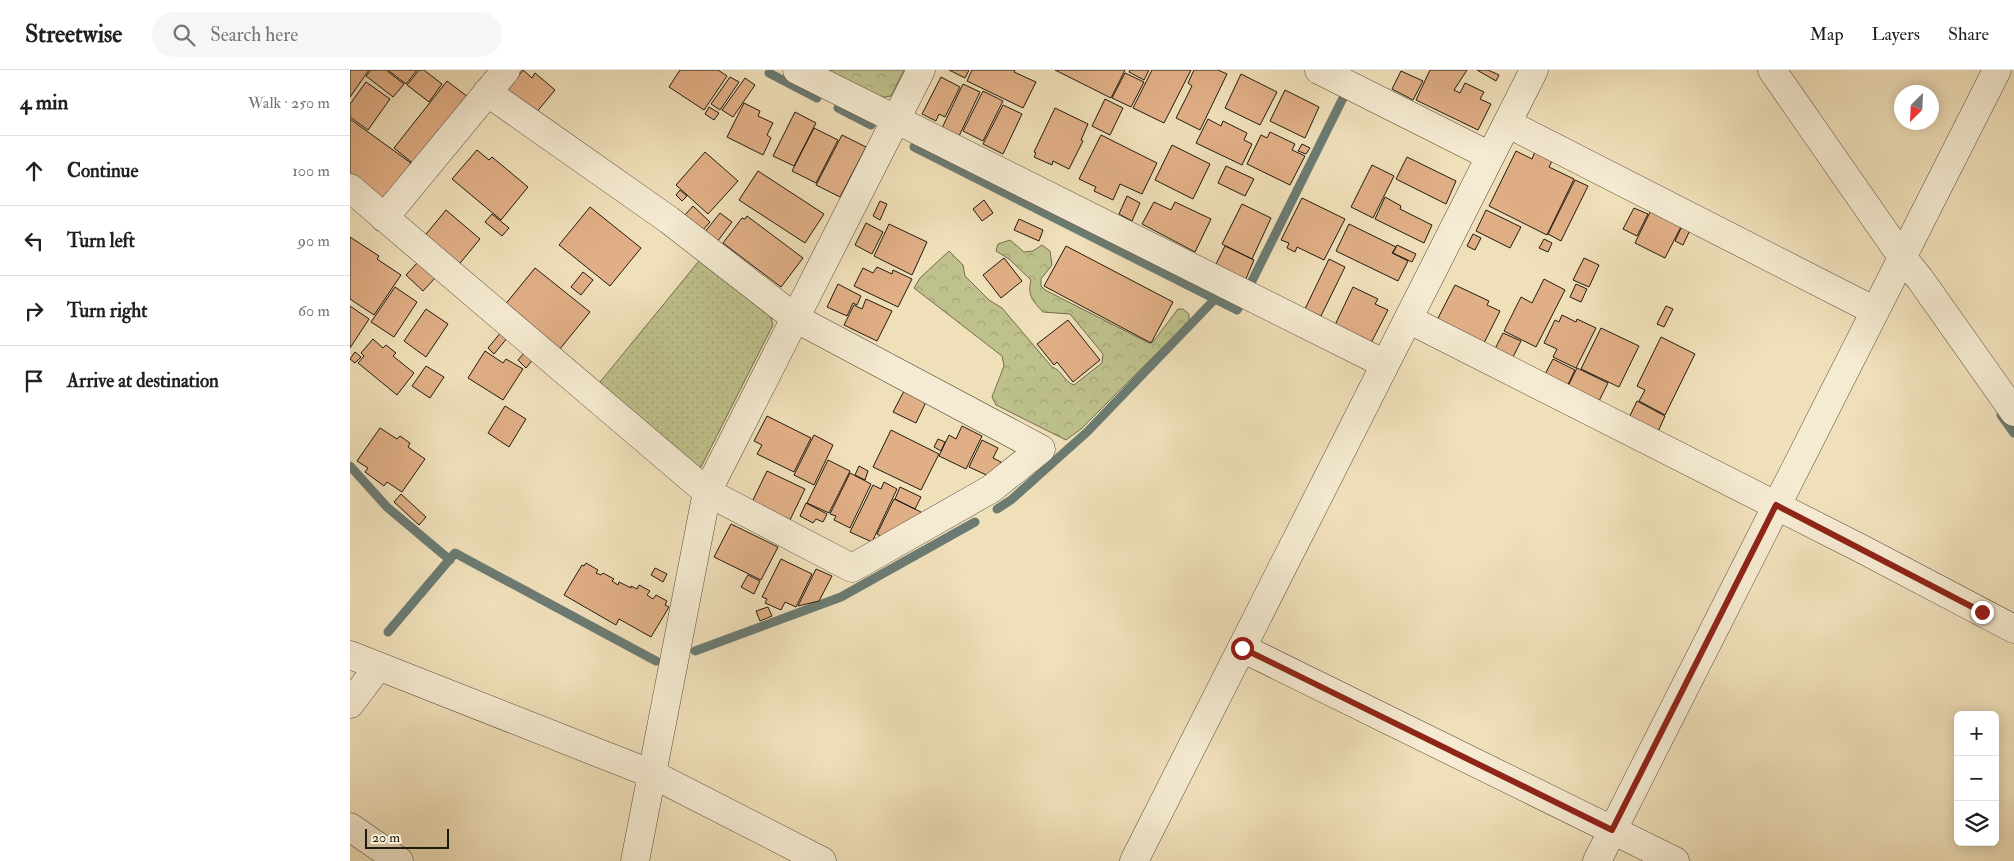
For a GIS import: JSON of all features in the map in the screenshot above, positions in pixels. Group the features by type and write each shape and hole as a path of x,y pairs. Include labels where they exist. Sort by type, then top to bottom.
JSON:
{"street":[{"path":"384,218 506,70"},
{"path":"797,70 1385,364"},
{"path":"635,861 707,492 921,70"},
{"path":"1320,70 1490,156"},
{"path":"1134,861 1534,70"},
{"path":"1772,70 1902,258 1925,287 2014,412"},
{"path":"1596,861 1997,70"},
{"path":"350,188 707,492 852,568 991,489 1042,449 795,318 669,220 487,92"},
{"path":"1507,123 1874,311"},
{"path":"1408,319 1776,505 2014,629"},
{"path":"1242,648 1674,861"},
{"path":"350,655 652,774 822,861"},
{"path":"350,704 378,667"},
{"path":"350,827 399,861"}],"green space":[{"path":"820,70 904,70 891,96 873,99"},
{"path":"1010,240 1024,252 1033,251 1042,245 1050,251 1052,265 1041,279 1041,286 1045,290 1149,343 1153,342 1178,309 1183,309 1189,314 1189,321 1081,429 1066,440 996,405 992,397 1004,366 1002,356 914,288 920,278 949,251 963,265 965,276 989,300 1002,308 1052,367 1074,385 1102,363 1103,354 1070,314 1043,312 1036,305 1030,294 1031,280 1009,259 996,251 998,244"},
{"path":"699,261 770,315 773,325 701,467 690,467 596,387"}],"building":[{"path":"350,70 369,70 350,97"},
{"path":"371,70 386,70 404,84 393,97 366,76"},
{"path":"388,70 417,70 406,84"},
{"path":"419,70 424,70 442,84 429,102 407,85"},
{"path":"523,70 532,78 535,73 555,90 535,114 507,91"},
{"path":"680,70 718,70 727,76 704,110 669,87"},
{"path":"949,70 969,70 965,78"},
{"path":"972,70 1015,70 1014,72 1036,82 1023,108 967,81"},
{"path":"1055,70 1125,70 1111,98"},
{"path":"1130,70 1149,70 1144,80 1129,72"},
{"path":"1152,70 1191,70 1164,123 1133,108"},
{"path":"1194,70 1218,70 1227,74 1200,130 1176,118 1192,86 1188,83"},
{"path":"1430,70 1467,70 1454,90 1460,93 1465,83 1484,92 1480,99 1491,104 1478,130 1416,100"},
{"path":"1477,70 1488,70 1499,75 1496,81"},
{"path":"1401,71 1423,81 1413,100 1392,89"},
{"path":"1125,73 1144,82 1131,107 1112,98"},
{"path":"1241,74 1277,92 1260,125 1225,108"},
{"path":"730,77 739,82 720,110 711,104"},
{"path":"941,77 960,87 945,117 939,114 936,121 922,114"},
{"path":"745,78 755,85 733,117 722,110"},
{"path":"447,81 468,97 415,165 394,148"},
{"path":"366,82 390,99 368,130 350,117 350,104"},
{"path":"963,84 980,92 959,136 942,128"},
{"path":"1285,90 1319,107 1305,138 1270,121"},
{"path":"983,91 1003,101 983,141 963,131"},
{"path":"1105,99 1123,108 1110,135 1092,126"},
{"path":"744,103 760,111 758,116 773,123 767,135 771,138 763,155 727,137"},
{"path":"1003,105 1022,114 1003,154 983,144"},
{"path":"709,107 719,113 714,120 705,114"},
{"path":"1055,108 1088,124 1081,140 1083,141 1069,169 1053,161 1052,165 1034,157 1036,153 1034,152"},
{"path":"795,112 816,123 794,166 773,156"},
{"path":"350,119 411,163 385,199 350,178"},
{"path":"1208,119 1221,126 1223,121 1247,133 1244,140 1252,144 1242,165 1196,143"},
{"path":"814,128 838,140 816,183 792,171"},
{"path":"1270,132 1295,144 1292,150 1305,156 1290,185 1247,164 1261,135 1267,138"},
{"path":"842,135 866,147 840,197 816,185"},
{"path":"1101,135 1157,163 1142,194 1120,184 1113,200 1094,191 1096,187 1079,179"},
{"path":"1302,144 1310,148 1306,154 1298,151"},
{"path":"1172,145 1210,164 1193,199 1155,180"},
{"path":"1536,149 1554,157 1549,167 1574,179 1547,235 1489,206 1516,151 1532,159"},
{"path":"477,150 489,160 492,157 528,187 501,220 452,179"},
{"path":"705,152 738,181 708,214 676,185"},
{"path":"1407,157 1456,181 1446,204 1396,179"},
{"path":"1372,165 1394,176 1373,218 1351,207"},
{"path":"1226,166 1254,179 1245,196 1218,183"},
{"path":"758,171 824,214 805,243 739,200"},
{"path":"1575,180 1588,186 1561,241 1548,234"},
{"path":"680,190 687,196 682,201 676,195"},
{"path":"1127,196 1140,203 1132,221 1119,214"},
{"path":"1385,197 1401,206 1400,209 1432,225 1424,243 1375,219"},
{"path":"1302,198 1345,219 1324,260 1297,247 1295,252 1287,248 1289,243 1281,240"},
{"path":"984,200 993,213 982,221 973,209"},
{"path":"880,201 887,204 880,220 873,216"},
{"path":"1154,202 1171,210 1175,202 1211,219 1195,252 1142,224"},
{"path":"1242,204 1271,218 1252,259 1222,244"},
{"path":"693,206 710,222 701,232 684,216"},
{"path":"1653,206 1684,221 1665,258 1635,243"},
{"path":"590,207 641,248 610,286 559,245"},
{"path":"1634,208 1648,214 1637,236 1623,229"},
{"path":"446,210 480,239 456,268 422,239"},
{"path":"1486,210 1521,227 1510,248 1476,231"},
{"path":"720,213 732,222 717,242 704,233"},
{"path":"492,214 509,228 502,236 485,222"},
{"path":"747,216 803,258 781,287 723,243 742,218 745,219"},
{"path":"1019,219 1043,230 1039,241 1014,230"},
{"path":"1684,222 1692,226 1683,245 1675,241"},
{"path":"866,223 883,232 872,254 855,245"},
{"path":"889,224 927,242 912,275 874,256"},
{"path":"1349,224 1396,247 1392,253 1408,261 1398,281 1336,251"},
{"path":"1473,234 1481,238 1475,250 1467,246"},
{"path":"350,237 379,256 377,259 401,275 374,315 350,299"},
{"path":"1544,239 1552,243 1548,252 1539,248"},
{"path":"1397,245 1416,254 1412,262 1393,253"},
{"path":"1066,246 1173,302 1151,343 1044,286"},
{"path":"1225,246 1254,260 1245,281 1215,266"},
{"path":"1004,258 1022,281 1001,298 983,275"},
{"path":"1584,258 1599,265 1589,287 1573,280"},
{"path":"1329,259 1345,267 1321,316 1305,309"},
{"path":"418,262 435,278 423,291 406,275"},
{"path":"877,267 892,274 893,270 912,279 898,307 854,286 863,268 873,273"},
{"path":"535,268 590,312 559,350 504,306"},
{"path":"583,272 593,280 581,295 571,287"},
{"path":"1544,279 1565,290 1536,347 1504,331 1521,297 1532,303"},
{"path":"838,284 861,296 857,305 853,303 847,316 827,307"},
{"path":"1576,284 1587,289 1581,302 1570,297"},
{"path":"1455,285 1489,301 1487,305 1500,311 1483,345 1436,322"},
{"path":"395,287 417,302 394,337 371,322"},
{"path":"1353,287 1378,299 1375,304 1388,310 1371,343 1335,325"},
{"path":"866,299 892,311 877,341 844,325 854,305 862,309"},
{"path":"350,306 369,319 350,348"},
{"path":"1666,306 1673,309 1664,327 1657,324"},
{"path":"426,309 448,324 426,357 404,341"},
{"path":"1562,315 1576,322 1577,319 1596,328 1576,368 1553,357 1557,349 1544,343 1555,320 1559,322"},
{"path":"1068,320 1100,360 1073,382 1057,362 1054,365 1037,344"},
{"path":"1601,328 1639,346 1619,387 1581,369"},
{"path":"502,331 508,337 494,354 488,348"},
{"path":"1503,333 1521,341 1511,361 1493,353"},
{"path":"1661,337 1695,354 1665,415 1639,401 1645,390 1637,386"},
{"path":"373,339 383,348 386,345 396,353 393,356 414,373 397,395 358,363 364,356 361,353"},
{"path":"485,351 503,363 506,359 523,369 503,400 468,378"},
{"path":"526,351 534,358 526,368 518,360"},
{"path":"355,352 361,357 355,363 350,359"},
{"path":"1553,359 1575,370 1565,391 1542,380"},
{"path":"426,366 444,377 430,398 412,386"},
{"path":"1577,368 1608,383 1597,405 1566,390"},
{"path":"904,391 926,402 916,423 893,412"},
{"path":"1637,401 1665,416 1656,436 1627,422"},
{"path":"505,406 526,419 509,447 488,433"},
{"path":"767,416 811,438 794,472 757,454 762,445 754,441"},
{"path":"962,426 982,436 966,469 939,456 949,435 956,439"},
{"path":"380,428 397,439 400,436 410,443 408,447 425,459 402,492 387,482 384,486 365,472 368,468 357,461"},
{"path":"891,430 939,454 921,490 873,467"},
{"path":"814,435 833,445 814,485 794,475"},
{"path":"938,439 945,442 941,451 934,447"},
{"path":"982,440 998,448 993,458 1001,462 993,478 969,467"},
{"path":"828,460 850,471 829,513 807,503"},
{"path":"859,466 868,471 865,480 855,475"},
{"path":"767,471 805,489 790,520 752,502"},
{"path":"850,473 871,484 850,528 834,520 836,516 830,514"},
{"path":"884,482 897,489 872,542 850,532 873,485 881,489"},
{"path":"900,487 921,497 915,509 895,499"},
{"path":"401,494 426,517 419,525 394,502"},
{"path":"894,499 921,512 909,535 892,542 877,534"},
{"path":"806,503 827,514 823,522 816,519 813,523 800,516"},
{"path":"731,524 778,547 761,580 714,557"},
{"path":"781,559 812,574 796,607 785,602 781,610 765,603 767,599 762,597"},
{"path":"586,563 598,570 596,573 601,575 603,573 614,579 612,581 618,585 619,582 637,589 639,585 650,591 647,595 653,599 656,595 667,601 665,605 669,607 651,637 619,619 616,625 564,595 582,565 584,566"},
{"path":"655,568 667,574 663,582 651,575"},
{"path":"816,569 832,576 819,601 798,606"},
{"path":"748,575 760,581 754,594 741,587"},
{"path":"768,607 772,616 760,621 756,611"}],"waterway":[{"path":"769,73 817,98"},
{"path":"1250,285 1344,96"},
{"path":"838,108 871,125"},
{"path":"914,147 1237,310 1239,307"},
{"path":"997,509 1011,500 1087,432 1215,299"},
{"path":"2001,415 2014,433"},
{"path":"350,466 387,507 450,560"},
{"path":"695,651 841,597 975,522"},
{"path":"388,632 455,553 656,661"}],"route":[{"path":"1242,648 1612,830 1776,505 1982,612"}]}
